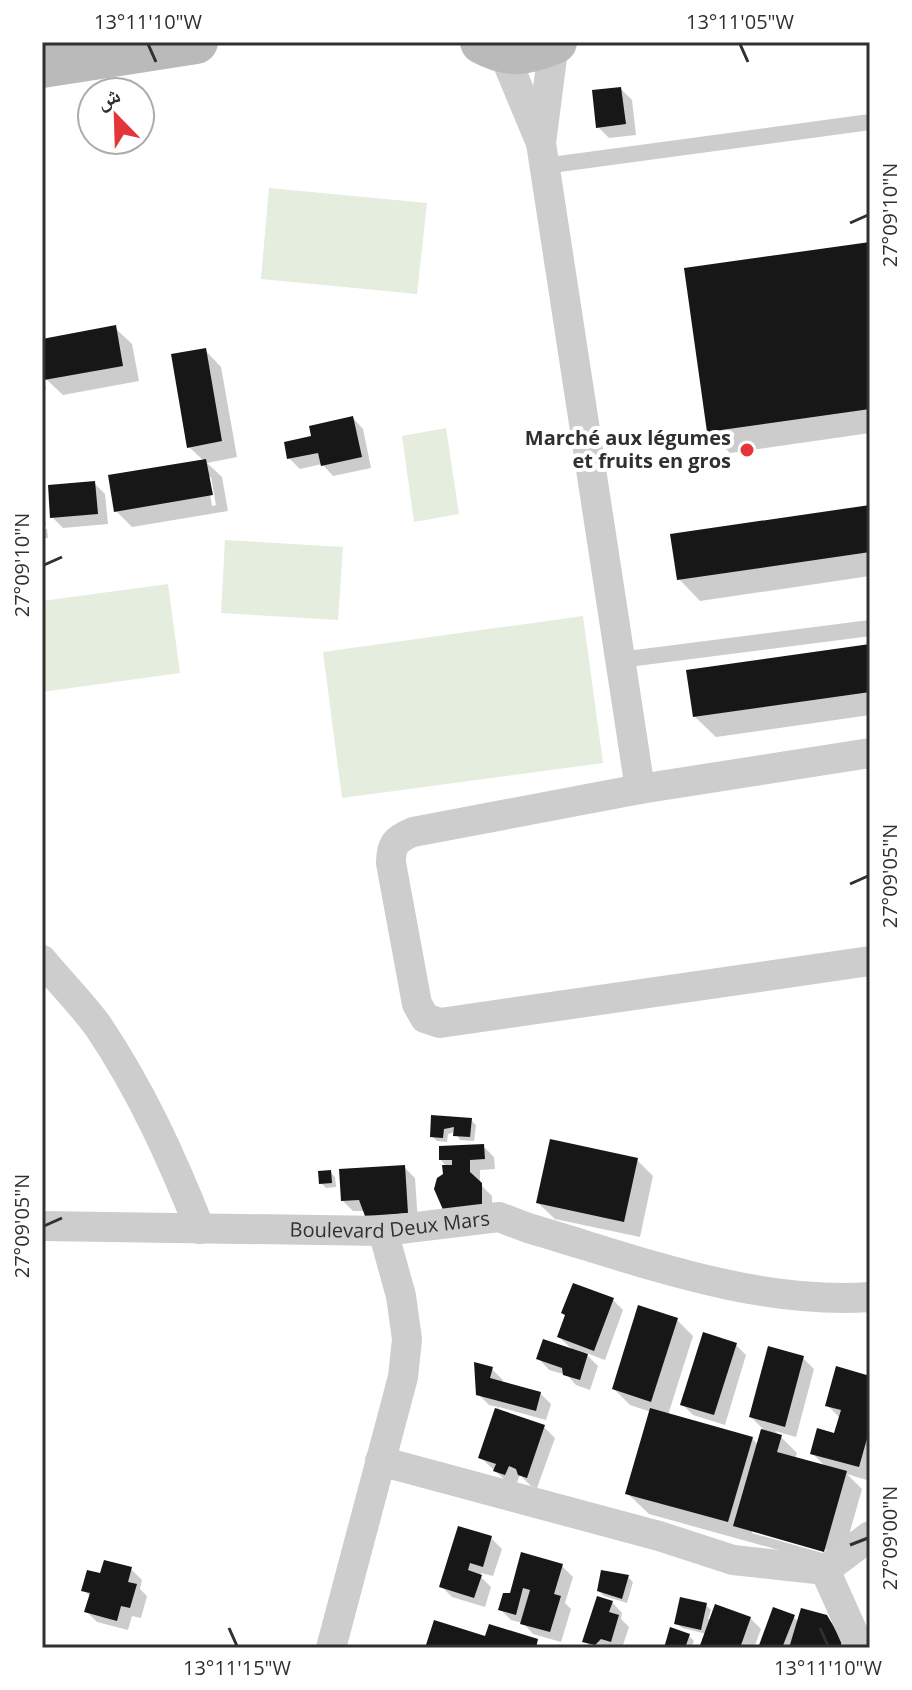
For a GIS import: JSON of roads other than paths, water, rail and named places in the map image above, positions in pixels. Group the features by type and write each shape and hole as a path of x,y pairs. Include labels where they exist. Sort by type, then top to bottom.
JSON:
{"main road":[{"path":"62,56 190,42"},
{"path":"492,47 529,53 554,42"}],"street":[{"path":"554,42 542,154 640,789"},
{"path":"492,47 542,154"},
{"path":"870,753 640,789 413,832 398,839 391,848 391,863 417,1004 425,1018 440,1023 870,961"},
{"path":"42,960 96,1024 138,1091 170,1153 200,1229"},
{"name":"Boulevard Deux Mars","path":"42,1226 383,1231 499,1217 715,1282 833,1299 870,1297"},
{"path":"331,1648 403,1377 407,1339 401,1296 383,1231"},
{"path":"380,1461 659,1536 733,1560 825,1570 870,1536"},
{"path":"825,1570 860,1648"}],"lane":[{"path":"542,154 870,122"},
{"path":"620,660 870,628"}],"place":[{"name":"Marché aux légumes et fruits en gros","path":"747,450"}]}
